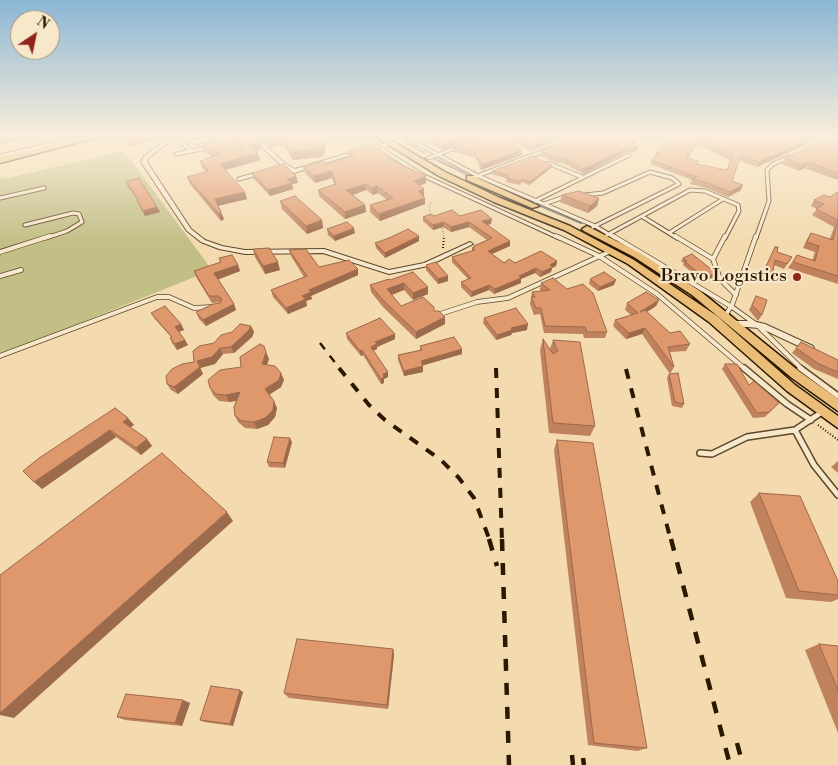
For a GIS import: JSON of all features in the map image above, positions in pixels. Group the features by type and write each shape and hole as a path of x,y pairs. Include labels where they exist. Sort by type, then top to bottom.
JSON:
{"main road":[{"path":"440,173 497,200 567,228 611,251 658,280 713,319 763,365 838,423"},
{"path":"465,173 606,235 660,269 725,316 796,375 838,406"}],"street":[{"path":"151,173 189,230 202,241 220,248 245,252 324,251 389,272 426,266 470,244"},
{"path":"473,177 485,173"},
{"path":"735,324 757,325 819,353"}],"lane":[{"path":"239,179 257,173"},
{"path":"418,173 599,256 657,294 787,404 811,420"},
{"path":"572,173 582,177"},
{"path":"535,200 591,173"},
{"path":"581,195 603,193 648,173"},
{"path":"473,177 535,200 591,228 679,184 677,181 652,173"},
{"path":"725,316 732,307 769,201 767,173"},
{"path":"0,198 44,188"},
{"path":"606,235 643,217 690,190 705,191 738,205 739,210 713,259"},
{"path":"544,204 571,195"},
{"path":"669,232 723,199"},
{"path":"0,252 76,228 82,222 79,214 73,213 25,225"},
{"path":"643,217 713,259 720,279 736,296"},
{"path":"606,235 732,307 757,325 793,362 838,396"},
{"path":"437,314 477,302 515,295 611,251"},
{"path":"0,276 21,270"},
{"path":"0,356 157,297 169,297 194,308 214,306"},
{"path":"700,453 712,454 730,444 755,435 794,430 822,412"},
{"path":"794,430 814,465 838,495"}],"path":[{"path":"431,202 429,209 434,218"},
{"path":"440,224 444,233 443,257"}],"shaded area":[{"path":"31,173 140,173 212,270 0,355 0,177 4,179"}],"building":[{"path":"203,173 228,173 245,192 215,199 221,212 219,214 187,177"},
{"path":"252,173 293,173 296,176 287,179 292,183 268,190"},
{"path":"310,173 326,173 314,176"},
{"path":"333,173 419,173 426,176 414,181 424,189 418,191 425,198 379,214 370,205 393,198 377,186 372,188 366,184 346,190 365,205 345,212 318,190 336,184"},
{"path":"499,173 542,173 530,182 523,179 520,181 507,178 508,176"},
{"path":"686,173 735,173 732,181 743,185 730,192 692,179 697,177"},
{"path":"139,178 157,207 143,211 138,199 126,182"},
{"path":"579,191 599,198 590,206 562,195"},
{"path":"838,192 838,220 816,209 824,204 814,200 824,195 830,197"},
{"path":"295,196 322,220 306,226 280,201"},
{"path":"452,210 460,216 481,210 492,219 482,221 510,241 488,251 504,263 509,259 515,263 541,251 557,261 550,265 553,267 542,272 536,268 519,276 521,278 495,289 489,285 472,292 461,282 471,278 452,257 475,250 472,248 474,246 492,238 469,222 451,227 444,222 433,225 423,217 431,214 434,216"},
{"path":"838,221 838,276 793,262 797,255 815,261 819,246 807,242 811,233 833,240"},
{"path":"347,222 354,228 334,236 327,229"},
{"path":"408,229 419,236 385,253 375,243 389,238"},
{"path":"775,247 778,247 777,252 792,257 787,264 775,260 772,276 763,273"},
{"path":"269,248 278,262 263,266 253,249"},
{"path":"306,249 319,267 349,260 358,269 309,290 311,292 302,296 306,299 286,308 271,290 307,276 289,250"},
{"path":"692,254 716,273 705,278 684,261 687,261 683,258"},
{"path":"232,255 238,265 214,273 234,304 203,320 196,312 213,304 220,303 222,299 219,296 209,296 194,271 221,262 219,258"},
{"path":"436,262 448,276 438,279 426,265"},
{"path":"413,272 428,287 413,293 404,283 387,289 401,306 423,297 434,307 434,311 439,311 445,317 416,332 370,285"},
{"path":"604,272 616,280 600,287 590,279"},
{"path":"553,278 567,289 583,284 593,293 607,332 587,332 585,327 545,326 541,308 536,308 531,297 535,297 532,292 550,290 541,283"},
{"path":"646,292 659,300 640,312 645,310 670,333 680,331 690,344 668,347 674,367 645,328 629,333 615,320 638,313 627,303"},
{"path":"756,296 767,300 762,315 752,305"},
{"path":"165,306 181,324 175,327 185,340 175,344 170,338 172,337 151,313"},
{"path":"516,308 528,324 511,328 512,330 497,335 484,318"},
{"path":"380,318 395,334 375,342 377,344 371,347 388,372 383,374 384,377 381,379 362,350 360,351 346,333"},
{"path":"240,324 251,326 231,347 220,348 212,357 197,361 200,367 174,387 167,384 166,376 172,369 182,364 194,362 193,351 199,346 214,343 221,335 232,332"},
{"path":"454,337 462,349 421,361 423,366 404,371 398,355 422,350 420,346"},
{"path":"543,339 553,354 558,351 553,340 580,342 595,426 553,423"},
{"path":"801,342 838,360 838,372 819,364 796,348"},
{"path":"260,344 264,346 266,352 262,364 275,366 281,373 279,380 265,389 274,401 273,410 265,418 254,422 242,421 235,416 234,407 240,392 226,395 216,394 210,388 208,380 220,370 241,367 240,357"},
{"path":"725,364 737,364 749,385 754,381 779,403 769,412 757,413"},
{"path":"678,373 684,404 675,402 669,374"},
{"path":"115,408 128,418 123,422 147,439 136,448 110,430 34,482 23,471 39,458"},
{"path":"274,437 290,438 283,463 267,462"},
{"path":"557,440 593,443 647,748 594,743"},
{"path":"162,453 227,512 0,713 0,575"},
{"path":"759,493 800,496 838,581 838,595 799,591"},
{"path":"297,639 393,649 387,705 284,693"},
{"path":"819,644 838,646 838,690"},
{"path":"211,686 240,690 230,724 200,720"},
{"path":"126,694 183,700 175,723 117,717"}],"waterway":[{"path":"524,199 581,223"}],"railway":[{"path":"320,343 340,369"},
{"path":"339,368 369,405 385,420 441,460 459,478 474,498 490,541"},
{"path":"496,368 502,541"},
{"path":"626,369 671,541"},
{"path":"489,539 497,566"},
{"path":"502,539 509,765"},
{"path":"671,539 730,765"},
{"path":"737,743 743,765"},
{"path":"572,755 573,765"},
{"path":"583,758 584,765"}],"place":[{"name":"Bravo Logistics","path":"797,277"}]}
